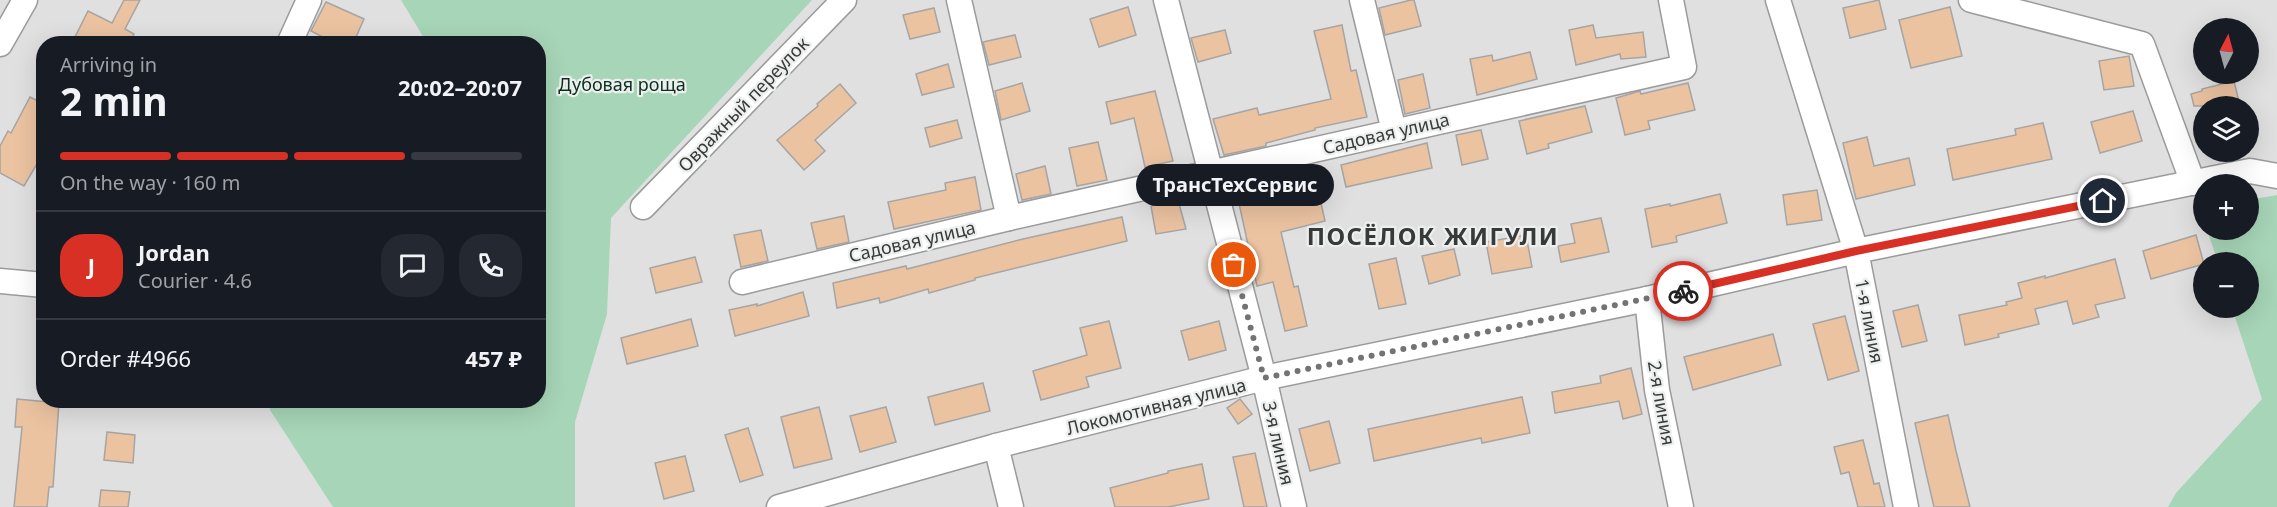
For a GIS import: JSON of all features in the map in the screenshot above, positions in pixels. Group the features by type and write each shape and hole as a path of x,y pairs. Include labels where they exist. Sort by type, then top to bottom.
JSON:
{"street":[{"path":"0,44 25,0"},
{"path":"293,36 309,0"},
{"name":"Овражный переулок","path":"643,207 844,0"},
{"path":"959,0 1009,218"},
{"name":"3-я линия","path":"1166,0 1264,378 1294,507"},
{"path":"1362,0 1394,130"},
{"name":"Садовая улица","path":"742,282 1394,130 1684,67 1671,0"},
{"name":"1-я линия","path":"1778,0 1856,251 1906,507"},
{"path":"1971,0 2142,44 2193,183"},
{"name":"Локомотивная улица","path":"2236,174 2250,171 2277,176"},
{"name":"Локомотивная улица","path":"779,507 996,446 1264,378 1647,299 1856,251 2193,183"},
{"path":"0,281 36,284"},
{"name":"2-я линия","path":"1647,299 1658,390 1681,507"},
{"path":"996,446 1011,507"}],"green space":[{"name":"Дубовая роща","path":"401,0 812,0 611,218 607,314 575,422 575,507 333,507 270,410 270,408 546,408 546,36 423,36"},
{"path":"2277,195 2277,507 2168,507 2176,493 2262,399 2235,318 2259,318 2259,252 2215,252 2210,240 2259,240 2259,198"}],"building":[{"path":"124,0 140,0 125,29 134,34 133,36 76,36 88,11 112,23"},
{"path":"1414,0 1421,26 1385,35 1379,8"},
{"path":"1879,0 1886,29 1850,38 1843,8"},
{"path":"326,2 364,19 357,36 321,36 311,31"},
{"path":"1128,7 1136,35 1099,47 1090,19"},
{"path":"1950,7 1962,56 1911,68 1899,20"},
{"path":"934,8 940,32 910,39 903,15"},
{"path":"1342,25 1351,71 1356,70 1367,117 1315,128 1315,130 1266,143 1266,146 1224,155 1213,119 1257,108 1259,115 1331,99 1314,31"},
{"path":"1593,25 1596,38 1643,32 1646,57 1621,59 1620,54 1576,65 1569,30"},
{"path":"1225,30 1231,53 1198,62 1191,38"},
{"path":"1015,35 1021,57 989,65 983,42"},
{"path":"1530,52 1537,79 1477,95 1470,59 1492,55 1493,61"},
{"path":"2129,56 2134,86 2104,90 2099,61"},
{"path":"948,64 954,87 922,95 916,74"},
{"path":"1423,74 1430,108 1405,114 1398,80"},
{"path":"1022,83 1030,111 1001,120 995,91"},
{"path":"1688,83 1695,110 1648,121 1650,129 1625,135 1616,98 1640,91 1641,94"},
{"path":"840,84 856,103 815,140 825,151 804,170 777,140 818,106 817,104"},
{"path":"2222,84 2235,84 2238,96 2193,96 2193,102 2191,94 2202,91 2202,89"},
{"path":"1155,91 1173,161 1145,167 1134,118 1111,124 1106,102"},
{"path":"30,97 36,100 36,166 24,186 0,173 0,146 8,131 11,133"},
{"path":"1585,106 1592,132 1548,144 1549,148 1527,154 1519,121"},
{"path":"2133,111 2142,141 2100,153 2091,122"},
{"path":"957,120 962,138 930,147 925,128"},
{"path":"2043,123 2052,159 1953,180 1947,149 2016,135 2015,129"},
{"path":"1481,130 1488,159 1462,165 1456,135"},
{"path":"1867,137 1874,166 1909,158 1915,185 1856,199 1843,143"},
{"path":"1098,142 1107,180 1077,186 1069,148"},
{"path":"1427,143 1432,168 1346,187 1341,165"},
{"path":"1045,166 1051,194 1022,200 1016,174"},
{"path":"1313,167 1325,221 1281,232 1294,287 1298,286 1307,326 1285,331 1273,282 1257,286 1235,185"},
{"path":"975,177 981,210 894,229 888,202 946,190 945,183"},
{"path":"1817,190 1822,220 1787,225 1783,195"},
{"path":"1720,194 1727,223 1676,236 1677,242 1652,247 1645,209 1670,204 1670,206"},
{"path":"1178,200 1186,229 1156,234 1151,206"},
{"path":"844,216 849,242 817,249 811,223"},
{"path":"1122,217 1127,241 975,278 975,280 929,293 928,289 880,303 879,298 837,308 833,283 906,266 907,269 1023,239"},
{"path":"1601,218 1609,252 1561,262 1558,246 1575,243 1571,224"},
{"path":"761,230 768,261 741,267 734,235"},
{"path":"1526,235 1532,267 1492,274 1486,242"},
{"path":"2193,236 2193,240 2197,240 2201,252 2193,252 2193,267 2151,279 2143,251"},
{"path":"1454,249 1460,275 1429,284 1422,256"},
{"path":"695,257 702,282 656,293 650,268"},
{"path":"1396,258 1406,304 1379,309 1369,264"},
{"path":"2115,259 2125,298 2095,305 2099,317 2073,324 2067,301 2035,309 2039,324 1965,345 1959,315 2007,305 2006,302 2022,298 2018,283"},
{"path":"803,292 809,316 735,336 729,310 757,304 757,306"},
{"path":"1918,305 1927,341 1902,347 1893,311"},
{"path":"1845,316 1859,371 1828,380 1813,324"},
{"path":"691,319 698,346 627,364 621,338"},
{"path":"1109,321 1121,368 1086,377 1089,387 1041,400 1033,371 1087,355 1080,328"},
{"path":"1219,321 1226,350 1189,360 1181,331"},
{"path":"1773,334 1781,365 1693,390 1684,357"},
{"path":"1631,368 1642,414 1623,419 1619,401 1555,413 1552,392 1601,383 1600,376"},
{"path":"983,383 990,411 935,425 928,397"},
{"path":"1522,397 1530,433 1482,443 1481,438 1374,461 1368,429"},
{"path":"17,399 36,401 36,408 59,408 53,487 49,487 47,507 14,507 22,427 15,427"},
{"path":"1240,399 1252,414 1238,424 1227,408"},
{"path":"819,407 832,459 794,468 781,417"},
{"path":"886,407 896,442 860,452 850,416"},
{"path":"1948,415 1970,507 1934,507 1915,423"},
{"path":"1329,421 1340,463 1310,471 1299,429"},
{"path":"748,428 763,475 740,482 725,435"},
{"path":"107,432 135,435 133,463 104,460"},
{"path":"1863,440 1874,484 1879,483 1885,507 1858,507 1849,472 1841,474 1834,447"},
{"path":"1255,453 1267,507 1244,507 1233,457"},
{"path":"685,456 694,491 664,499 655,463"},
{"path":"1202,464 1209,499 1168,507 1115,507 1110,488 1168,473 1168,471"},
{"path":"101,490 130,492 128,507 99,507"}],"way so far":[{"path":"1234,265 1264,378 1683,291"}],"place":[{"name":"ТрансТехСервис","path":"1234,265"}],"district":[{"name":"ПОСЁЛОК ЖИГУЛИ","path":"1433,235"}],"route":[{"path":"1683,291 1856,251 2103,201"}]}
